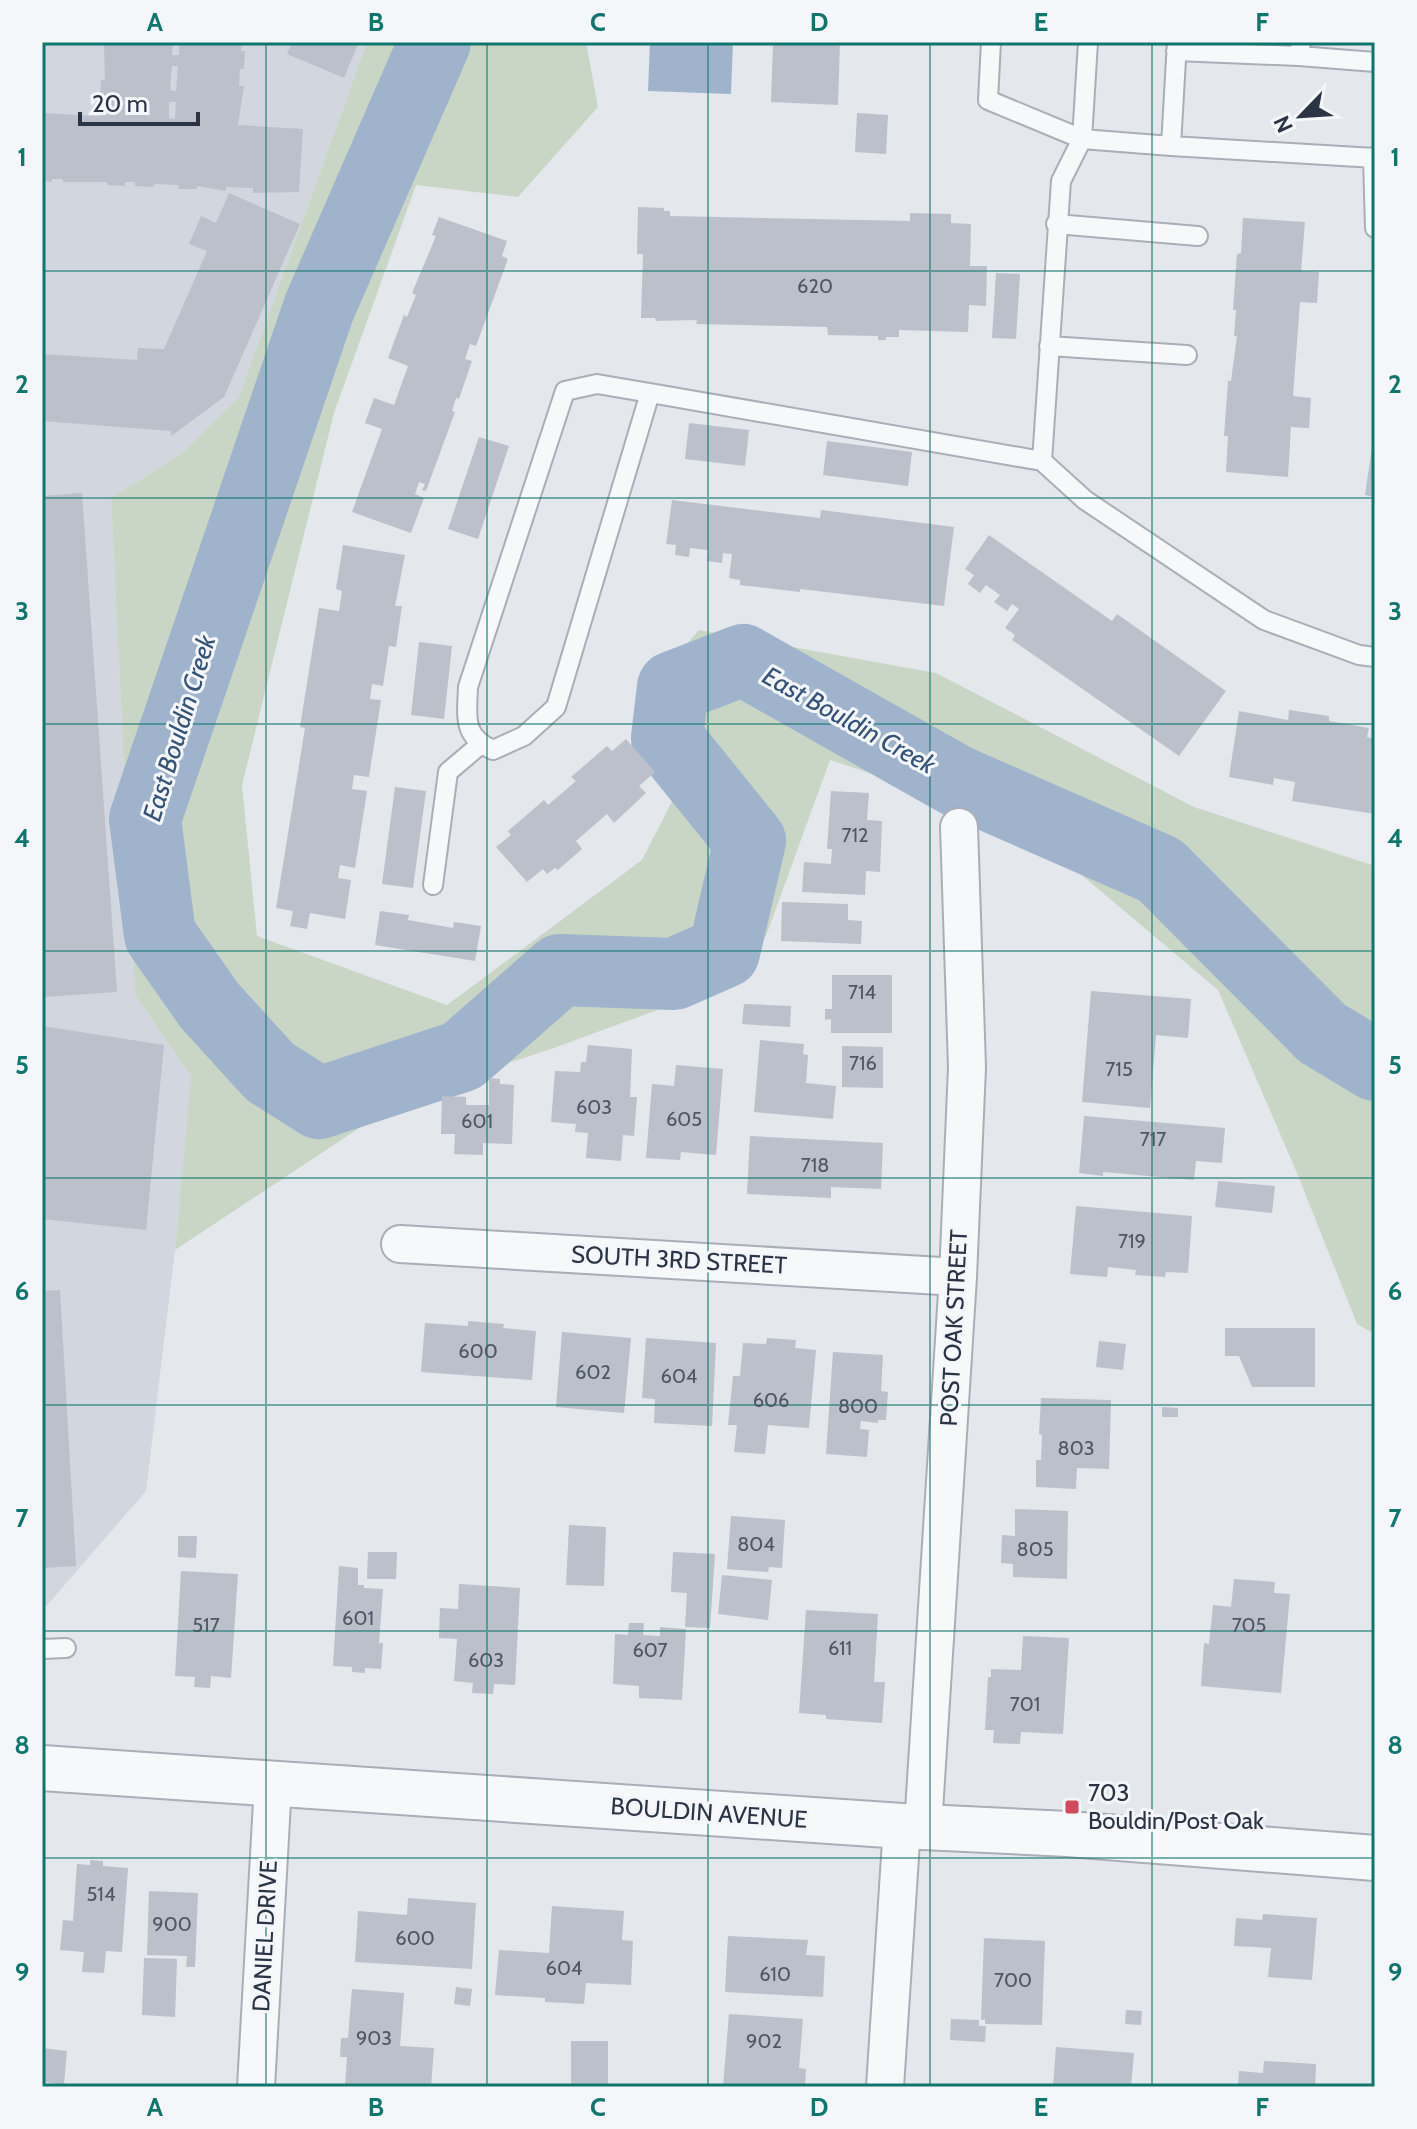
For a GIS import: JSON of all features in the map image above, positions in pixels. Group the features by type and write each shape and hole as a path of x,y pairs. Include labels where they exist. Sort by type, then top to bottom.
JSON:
{"street":[{"name":"POST OAK STREET","path":"885,2087 913,1827 958,1277 967,1067 959,827"},
{"name":"SOUTH 3RD STREET","path":"400,1244 958,1277"},
{"name":"BOULDIN AVENUE","path":"42,1768 913,1827 1083,1835 1375,1858"},
{"name":"DANIEL DRIVE","path":"256,2087 273,1784"}],"lane":[{"path":"991,42 988,100 1082,139 1374,157 1375,228"},
{"path":"1042,461 1056,224 1061,181 1082,139 1088,42"},
{"path":"1171,146 1176,46 1300,49 1375,62"},
{"path":"1056,224 1198,236"},
{"path":"1049,346 1187,355"},
{"path":"650,393 556,707 524,736 493,750 481,744 467,725 468,687 565,391 597,384 650,393 1042,461 1085,500 1264,620 1359,655 1375,657"},
{"path":"433,885 448,772 481,744"},
{"path":"42,1649 66,1648"}],"shaded area":[{"path":"42,42 367,42 239,397 181,454 111,498 135,995 191,1076 175,1250 146,1491 42,1611"}],"green space":[{"path":"367,42 586,42 598,107 518,197 416,185 334,413 242,785 257,936 447,1005 642,860 684,778 642,720 664,670 699,630 936,673 1194,807 1375,866 1375,1334 1357,1324 1297,1173 1218,990 1020,823 830,760 766,936 720,987 551,1049 409,1095 175,1250 191,1076 135,995 111,498 181,454 239,397"}],"water":[{"path":"650,42 733,42 731,94 648,91"}],"building":[{"path":"173,42 172,55 179,55 179,42 242,42 244,69 240,69 239,86 244,86 238,125 303,129 299,192 253,193 253,188 226,187 226,191 197,186 197,189 178,189 179,185 135,186 135,182 125,182 125,186 107,185 107,182 63,182 63,179 42,181 42,113 99,116 101,80 105,80 104,43","holes":["172,66 178,66 176,91 170,90","169,102 176,102 175,119 169,118"]},
{"path":"292,42 359,42 344,78 287,54"},
{"path":"773,42 840,42 838,105 771,102"},
{"path":"857,113 888,115 886,154 855,152"},
{"path":"229,193 300,224 224,397 171,436 171,431 42,421 42,354 137,360 138,348 164,349 207,251 189,244 201,216 216,223"},
{"path":"638,207 664,208 664,211 670,211 670,216 910,221 910,213 951,214 951,223 971,224 970,266 987,266 986,306 969,305 968,332 899,330 899,337 886,337 886,340 878,340 878,336 828,335 827,327 696,324 697,320 656,321 655,318 641,318 643,254 637,254"},
{"path":"439,217 507,241 502,256 508,259 476,346 470,344 465,359 472,361 459,399 456,398 452,411 455,412 426,491 422,490 425,484 419,482 415,494 424,498 411,533 352,512 382,429 365,423 374,398 394,405 408,366 388,358 404,315 407,317 416,295 412,293 436,236 432,235"},
{"path":"1243,218 1305,222 1301,271 1319,272 1317,303 1300,302 1293,396 1311,398 1309,428 1291,427 1288,477 1226,472 1228,436 1224,436 1228,381 1231,381 1237,336 1234,336 1236,310 1233,310"},
{"path":"996,273 1020,274 1016,339 992,338"},
{"path":"689,423 749,430 745,466 685,459"},
{"path":"479,437 509,446 478,539 448,529"},
{"path":"1375,440 1375,497 1365,495"},
{"path":"827,441 912,452 908,486 823,475"},
{"path":"82,493 117,992 42,997 42,496"},
{"path":"672,500 820,518 821,510 954,527 944,606 740,585 740,580 729,578 732,554 723,553 722,563 707,561 708,550 690,548 689,557 675,555 676,545 666,544"},
{"path":"989,535 1112,621 1117,614 1226,691 1179,756 1012,640 1015,635 1005,628 1019,609 1012,604 1007,611 994,602 1000,595 986,585 980,593 968,584 974,575 965,569"},
{"path":"343,545 405,555 395,606 402,606 396,647 389,646 383,686 372,684 370,699 381,700 369,777 354,775 352,789 367,791 355,868 340,865 338,878 351,880 345,919 310,913 307,929 290,926 293,911 276,908 305,728 300,727 319,608 339,611 342,591 336,589"},
{"path":"419,642 452,646 444,719 411,715"},
{"path":"1289,710 1329,716 1329,721 1369,728 1367,737 1375,739 1375,814 1292,801 1295,782 1274,778 1273,785 1229,777 1239,711 1288,720"},
{"path":"626,739 655,772 639,786 646,793 614,823 607,814 576,841 582,849 558,870 555,868 547,874 543,869 527,882 496,847 511,835 508,831 544,800 548,805 576,781 571,777 607,746 612,751"},
{"path":"395,787 426,791 413,888 382,884"},
{"path":"831,791 869,793 867,820 882,821 880,872 866,871 865,895 802,892 804,862 831,864 832,849 827,849"},
{"path":"782,902 848,904 848,920 862,921 861,944 781,941"},
{"path":"380,911 409,915 408,920 453,928 454,922 481,926 475,961 375,945"},
{"path":"832,975 892,975 892,1033 831,1033 831,1019 825,1020 825,1009 832,1009"},
{"path":"1091,991 1191,999 1188,1038 1156,1035 1150,1108 1082,1102"},
{"path":"744,1004 791,1006 790,1027 742,1024"},
{"path":"42,1026 164,1045 146,1230 42,1219"},
{"path":"760,1040 804,1044 803,1054 808,1055 806,1083 836,1086 833,1119 754,1112"},
{"path":"588,1045 632,1049 630,1097 637,1097 634,1136 623,1135 621,1161 586,1158 588,1133 575,1132 576,1124 551,1122 555,1071 580,1072 581,1062 586,1062"},
{"path":"842,1046 883,1047 883,1088 842,1087"},
{"path":"676,1065 723,1069 716,1155 681,1152 680,1160 646,1158 652,1084 674,1086"},
{"path":"489,1078 500,1079 500,1084 514,1085 512,1144 483,1143 483,1155 454,1154 455,1134 441,1134 442,1096 466,1097 466,1105 489,1105"},
{"path":"1084,1116 1225,1128 1222,1163 1196,1161 1194,1180 1103,1172 1103,1176 1079,1173"},
{"path":"750,1136 883,1143 881,1189 831,1187 831,1198 747,1194"},
{"path":"1218,1181 1275,1186 1272,1213 1215,1207"},
{"path":"1076,1206 1192,1216 1188,1273 1166,1272 1165,1277 1135,1275 1136,1270 1108,1267 1107,1277 1070,1274"},
{"path":"60,1290 76,1566 42,1568 42,1291"},
{"path":"468,1321 536,1331 532,1380 421,1372 425,1323 468,1326"},
{"path":"1225,1328 1315,1328 1315,1387 1252,1387 1239,1356 1225,1356"},
{"path":"562,1332 631,1338 624,1413 556,1407"},
{"path":"646,1338 716,1343 712,1426 654,1423 655,1399 642,1398"},
{"path":"767,1338 796,1340 795,1348 816,1350 809,1428 768,1425 765,1454 734,1452 737,1425 728,1425 733,1376 740,1376 743,1343 766,1344"},
{"path":"1099,1341 1126,1344 1123,1370 1096,1367"},
{"path":"833,1352 883,1355 881,1391 888,1392 886,1420 878,1420 878,1423 861,1421 860,1429 869,1430 867,1457 826,1454"},
{"path":"1041,1398 1111,1400 1109,1469 1077,1468 1076,1489 1036,1487 1036,1460 1041,1460"},
{"path":"1162,1407 1178,1408 1178,1417 1162,1417"},
{"path":"1015,1509 1068,1511 1067,1579 1013,1577 1013,1564 1001,1563 1002,1535 1015,1536"},
{"path":"731,1516 785,1520 782,1568 769,1567 768,1572 727,1569"},
{"path":"569,1525 606,1527 604,1586 566,1585"},
{"path":"178,1536 197,1536 196,1558 178,1557"},
{"path":"368,1552 397,1552 396,1579 367,1579"},
{"path":"673,1552 715,1554 710,1628 685,1627 687,1593 671,1592"},
{"path":"339,1566 358,1568 358,1585 383,1589 379,1643 383,1643 381,1669 365,1668 365,1673 352,1672 352,1667 333,1666"},
{"path":"181,1571 238,1574 231,1678 211,1676 210,1688 194,1687 195,1677 175,1676"},
{"path":"722,1575 772,1580 768,1620 718,1614"},
{"path":"1234,1579 1275,1582 1274,1593 1290,1594 1281,1693 1201,1686 1204,1643 1209,1644 1213,1605 1231,1607"},
{"path":"459,1584 520,1588 515,1685 494,1684 493,1694 472,1693 473,1683 454,1681 457,1639 439,1638 440,1608 458,1609"},
{"path":"806,1610 878,1614 874,1682 885,1682 882,1723 826,1719 826,1715 799,1713"},
{"path":"629,1623 644,1623 643,1635 660,1636 660,1627 686,1629 682,1700 639,1698 639,1686 613,1684 615,1634 628,1635"},
{"path":"1023,1636 1069,1638 1063,1734 1021,1732 1020,1744 993,1743 994,1730 985,1730 988,1677 991,1677 991,1669 1021,1670"},
{"path":"90,1860 103,1861 103,1866 128,1868 122,1952 106,1951 104,1973 82,1972 84,1952 60,1950 63,1920 73,1921 77,1864 90,1865"},
{"path":"149,1891 198,1893 195,1967 186,1967 187,1956 147,1955"},
{"path":"408,1898 476,1903 472,1969 355,1962 358,1911 407,1915"},
{"path":"552,1906 624,1911 622,1940 633,1941 631,1985 586,1983 584,2004 495,1995 499,1950 549,1953"},
{"path":"1263,1914 1317,1918 1312,1980 1268,1977 1271,1948 1234,1946 1236,1918 1262,1920"},
{"path":"728,1936 808,1940 806,1955 825,1956 823,1997 725,1992"},
{"path":"984,1938 1045,1941 1042,2025 985,2024 985,2019 981,2020"},
{"path":"144,1958 177,1959 175,2017 142,2015"},
{"path":"456,1987 472,1989 470,2006 454,2004"},
{"path":"352,1989 404,1993 400,2046 434,2048 431,2087 345,2087 347,2057 340,2057 341,2038 348,2038"},
{"path":"1126,2010 1142,2011 1141,2025 1125,2024"},
{"path":"729,2014 803,2019 799,2068 806,2069 805,2087 723,2087"},
{"path":"951,2019 979,2020 979,2026 986,2026 985,2042 950,2040"},
{"path":"571,2041 608,2041 608,2086 571,2086"},
{"path":"1056,2047 1134,2053 1131,2087 1053,2087"},
{"path":"42,2048 67,2051 64,2084 42,2082"},
{"path":"1264,2061 1316,2064 1315,2087 1238,2087 1239,2071 1263,2073"}],"waterway":[{"name":"East Bouldin Creek","path":"435,42 319,308 145,819 160,935 209,1005 270,1072 319,1103 462,1056 560,970 674,974 724,952 750,841 667,738 673,687 743,660 957,781 1160,870 1322,1033 1375,1065"}],"place":[{"name":"703 Bouldin/Post Oak","path":"1072,1807"}]}
